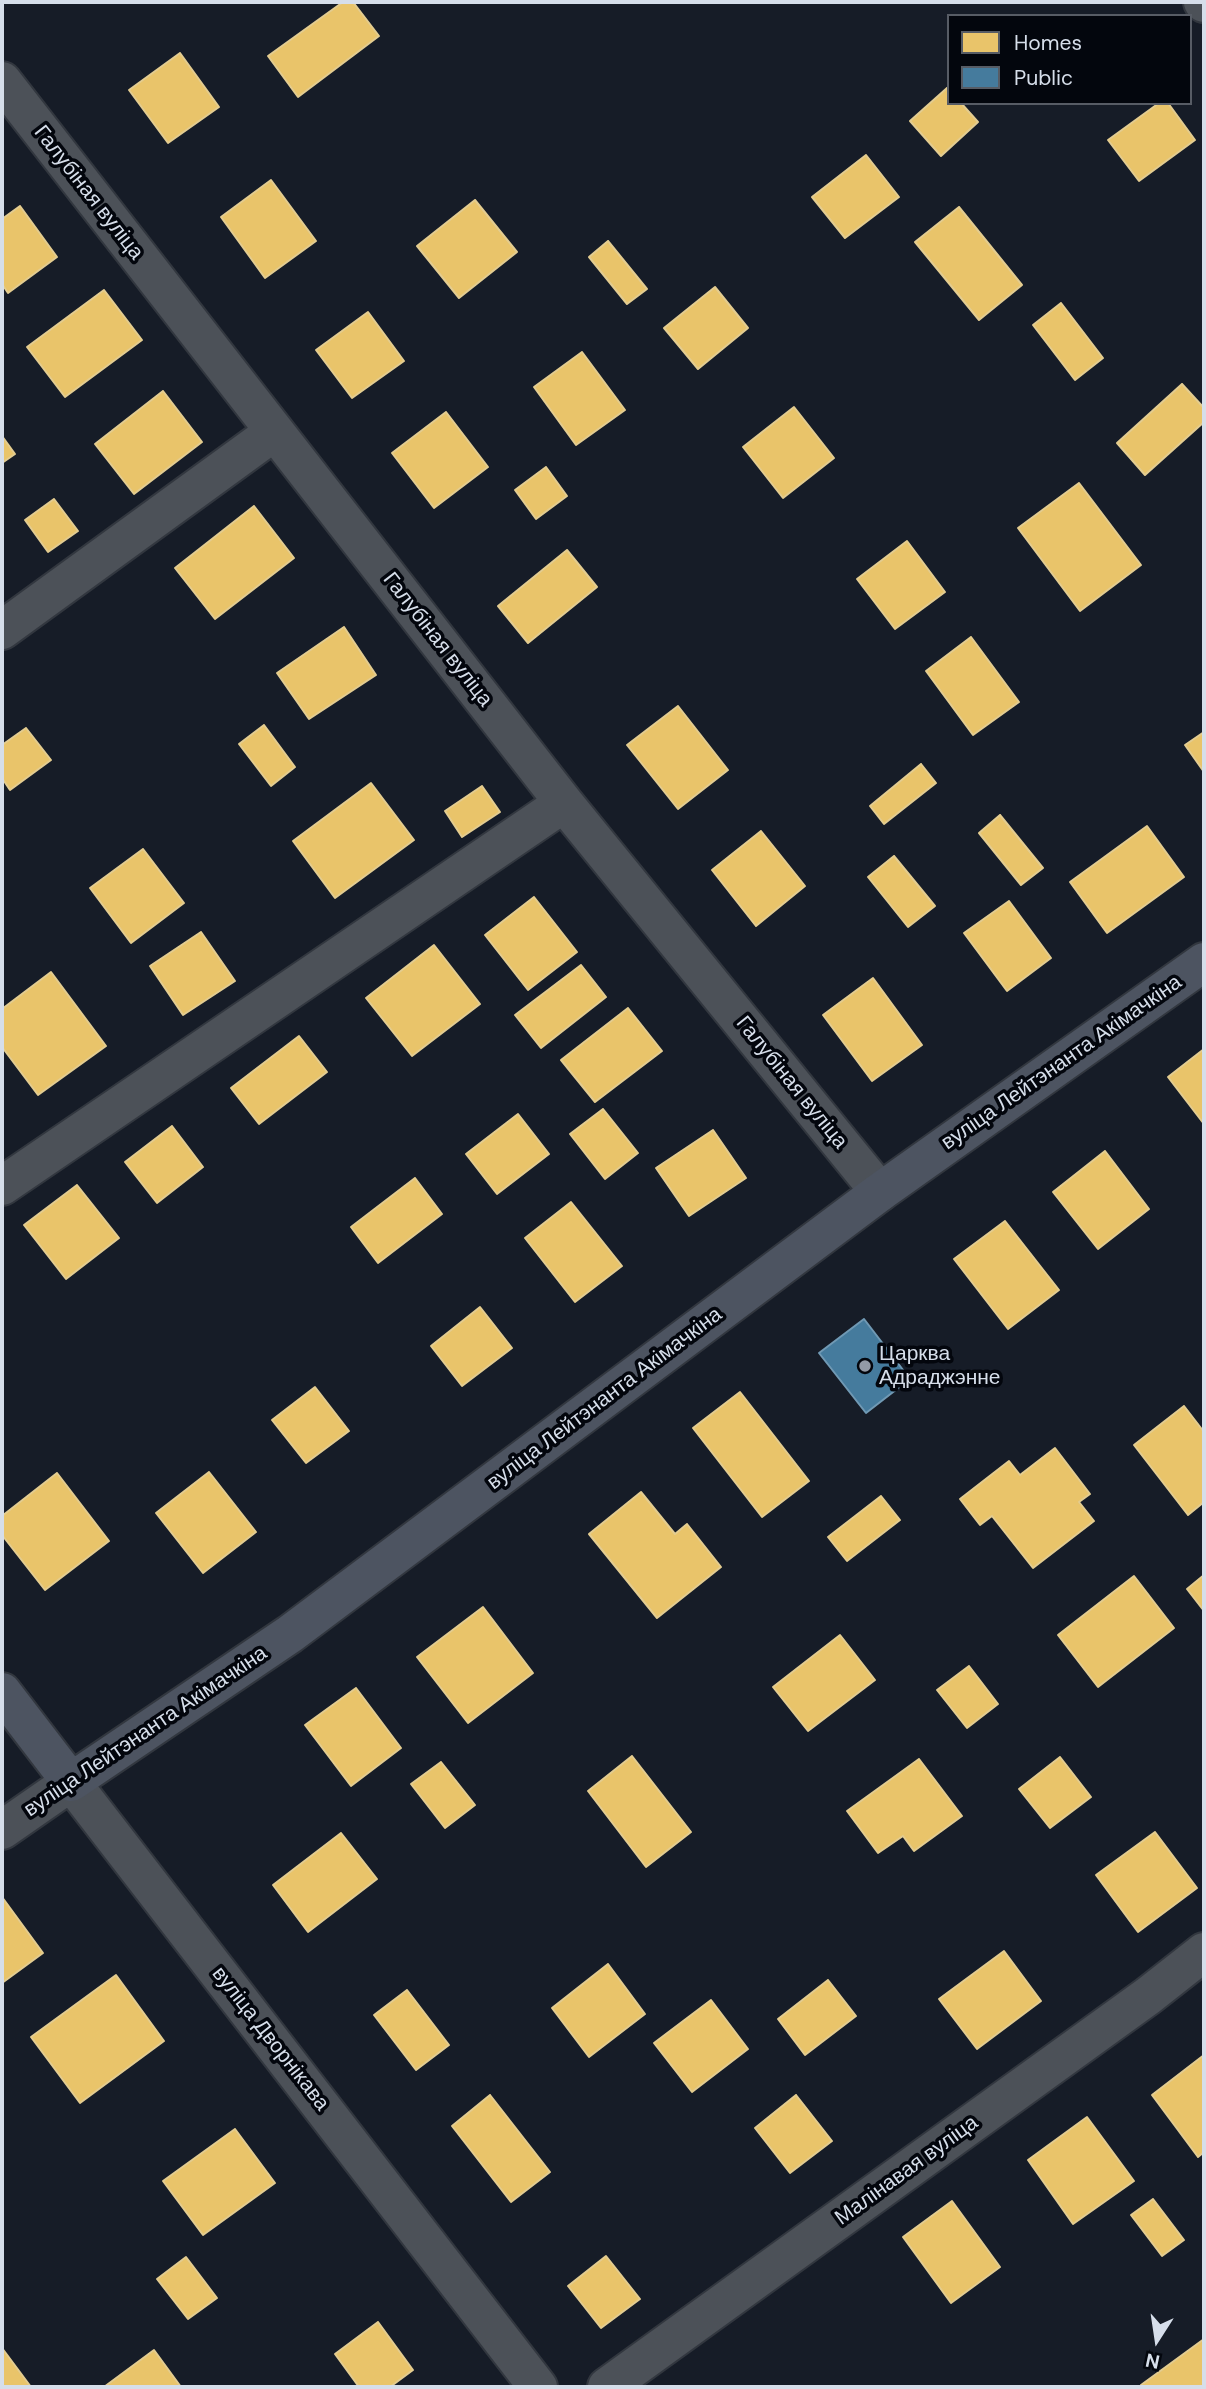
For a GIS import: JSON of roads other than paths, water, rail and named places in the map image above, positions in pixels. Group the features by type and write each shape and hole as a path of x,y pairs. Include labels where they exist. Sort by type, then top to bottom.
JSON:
{"main road":[{"name":"вуліца Лейтэнанта Акімачкіна","path":"71,1782 290,1634 880,1192 1204,962"},
{"name":"вуліца Дворнікава","path":"2,1692 71,1782"}],"street":[{"name":"Галубіная вуліца","path":"2,82 564,803 880,1192"},
{"path":"2,630 274,432"},
{"path":"2,1186 564,803"},
{"name":"вуліца Лейтэнанта Акімачкіна","path":"2,1830 71,1782"},
{"name":"вуліца Дворнікава","path":"71,1782 538,2387"},
{"name":"Малінавая вуліца","path":"607,2387 1148,1996 1204,1952"}],"place":[{"name":"Царква Адраджэнне","path":"865,1366"}]}
